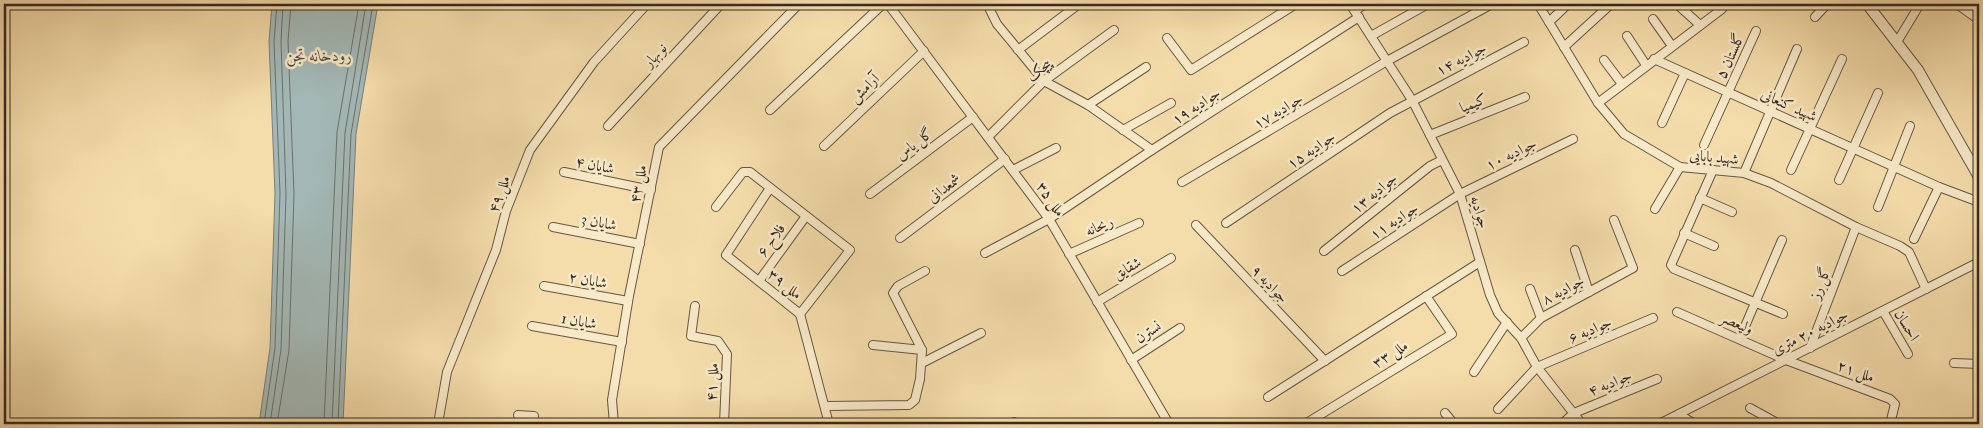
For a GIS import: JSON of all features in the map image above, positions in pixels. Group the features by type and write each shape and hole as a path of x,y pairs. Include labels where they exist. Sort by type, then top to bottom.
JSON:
{"street":[{"name":"ملل ۴۹","path":"438,424 447,372 496,250 506,211 530,150 594,62 647,4"},
{"name":"نوبهار","path":"608,126 721,4"},
{"name":"ملل ۴۳","path":"614,424 612,400 628,301 659,147 799,4"},
{"path":"770,110 883,4"},
{"name":"ملل ۳۵","path":"888,4 1049,219 1169,424"},
{"path":"991,4 990,10 997,24 1044,81 1088,105 1152,150"},
{"path":"1018,50 1080,4"},
{"path":"1167,38 1191,70 1296,4"},
{"name":"جوادیه ۱۹","path":"985,253 1049,219 1364,4"},
{"path":"1371,36 1428,4"},
{"name":"جوادیه ۱۷","path":"1182,182 1386,61 1492,4"},
{"name":"شهید بابایی","path":"1538,4 1598,103 1624,134 1680,167 1744,173 1771,183 1856,227 1910,252 1926,289"},
{"path":"1549,22 1568,4"},
{"path":"1564,47 1611,4"},
{"path":"1815,17 1827,4"},
{"path":"1867,4 1897,42 1938,103 1979,177"},
{"path":"1897,42 1920,4"},
{"path":"1957,4 1979,20"},
{"path":"1679,6 1700,25"},
{"path":"1598,103 1722,9"},
{"name":"جوادیه","path":"1354,10 1412,100 1460,194 1480,262 1498,313 1521,338 1537,367 1582,424"},
{"path":"1653,19 1672,46"},
{"name":"پیچک","path":"988,137 1044,81 1114,30"},
{"name":"گلستان ۵","path":"1704,145 1756,31"},
{"path":"1627,36 1646,65"},
{"name":"جوادیه ۱۴","path":"1412,100 1524,42"},
{"path":"1744,173 1797,48"},
{"name":"آرامش","path":"824,146 924,51"},
{"name":"شهید کنعانی","path":"1654,59 1939,187 1979,202"},
{"path":"1792,170 1842,59"},
{"path":"1604,60 1622,84"},
{"path":"1088,105 1146,67"},
{"path":"1662,124 1684,73"},
{"path":"1839,180 1878,93"},
{"name":"کیمیا","path":"1430,135 1525,97"},
{"name":"جوادیه ۱۵","path":"1226,223 1412,100"},
{"path":"1123,130 1171,103"},
{"name":"گل یاس","path":"870,194 973,117"},
{"path":"1878,207 1892,166 1910,126"},
{"name":"جوادیه ۱۰","path":"1460,194 1573,139"},
{"path":"1013,170 1056,148"},
{"name":"شمعدانی","path":"900,238 1005,159"},
{"name":"جوادیه ۱۳","path":"1324,251 1430,166 1442,160"},
{"path":"1655,210 1680,167"},
{"path":"1713,170 1671,265 1674,269 1783,314"},
{"name":"شایان ۴","path":"564,172 650,190"},
{"path":"716,207 743,172 750,172 850,250 800,314"},
{"path":"1914,239 1939,187"},
{"name":"ملل ۳۹","path":"770,188 726,255 800,314 826,406 829,424"},
{"name":"جوادیه ۱۱","path":"1342,271 1460,194"},
{"path":"1700,198 1732,212"},
{"name":"فلاح ۶","path":"759,281 806,216"},
{"name":"جوادیه ۸","path":"1521,338 1541,318 1633,268 1614,220"},
{"name":"ریحانه","path":"1069,254 1139,223"},
{"name":"جوادیه ۹","path":"1196,226 1325,361"},
{"name":"شایان 3","path":"553,227 640,244"},
{"name":"گل رز","path":"1810,348 1856,227"},
{"path":"1684,233 1714,246"},
{"path":"1740,338 1782,240"},
{"path":"1575,250 1589,292"},
{"name":"شقایق","path":"1097,302 1171,258"},
{"path":"1268,397 1480,262"},
{"name":"جوادیه ۲۰ متری","path":"1659,424 1977,264"},
{"path":"826,406 909,405 915,400 922,363 922,350 893,293 898,286 925,271"},
{"name":"شایان ۲","path":"544,286 628,301"},
{"path":"1530,290 1541,318"},
{"name":"ملل ۳۳","path":"1305,424 1452,334 1426,296"},
{"name":"ملل ۴۱","path":"695,306 691,336 718,341 727,354 724,424"},
{"name":"احسان","path":"1882,311 1908,354"},
{"name":"ولیعصر","path":"1677,312 1740,338 1786,360"},
{"name":"جوادیه ۶","path":"1537,367 1653,318"},
{"path":"1474,372 1507,322"},
{"name":"شایان 1","path":"532,326 622,342"},
{"name":"نسترن","path":"1131,360 1180,328"},
{"path":"922,363 982,333"},
{"path":"873,344 922,350"},
{"name":"ملل ۲۱","path":"1786,360 1890,399 1894,404 1890,424"},
{"path":"1954,363 1979,364"},
{"path":"1498,409 1537,367"},
{"name":"جوادیه ۴","path":"1574,413 1658,379"},
{"path":"1750,408 1779,424"},
{"path":"1445,413 1454,424"},
{"path":"1562,424 1574,413"},
{"path":"518,414 534,416 534,424"},
{"path":"1679,414 1694,424"}],"water":[{"name":"رودخانه تجن","path":"272,4 378,4 356,134 343,424 259,424 270,348 275,193 269,41"}]}
